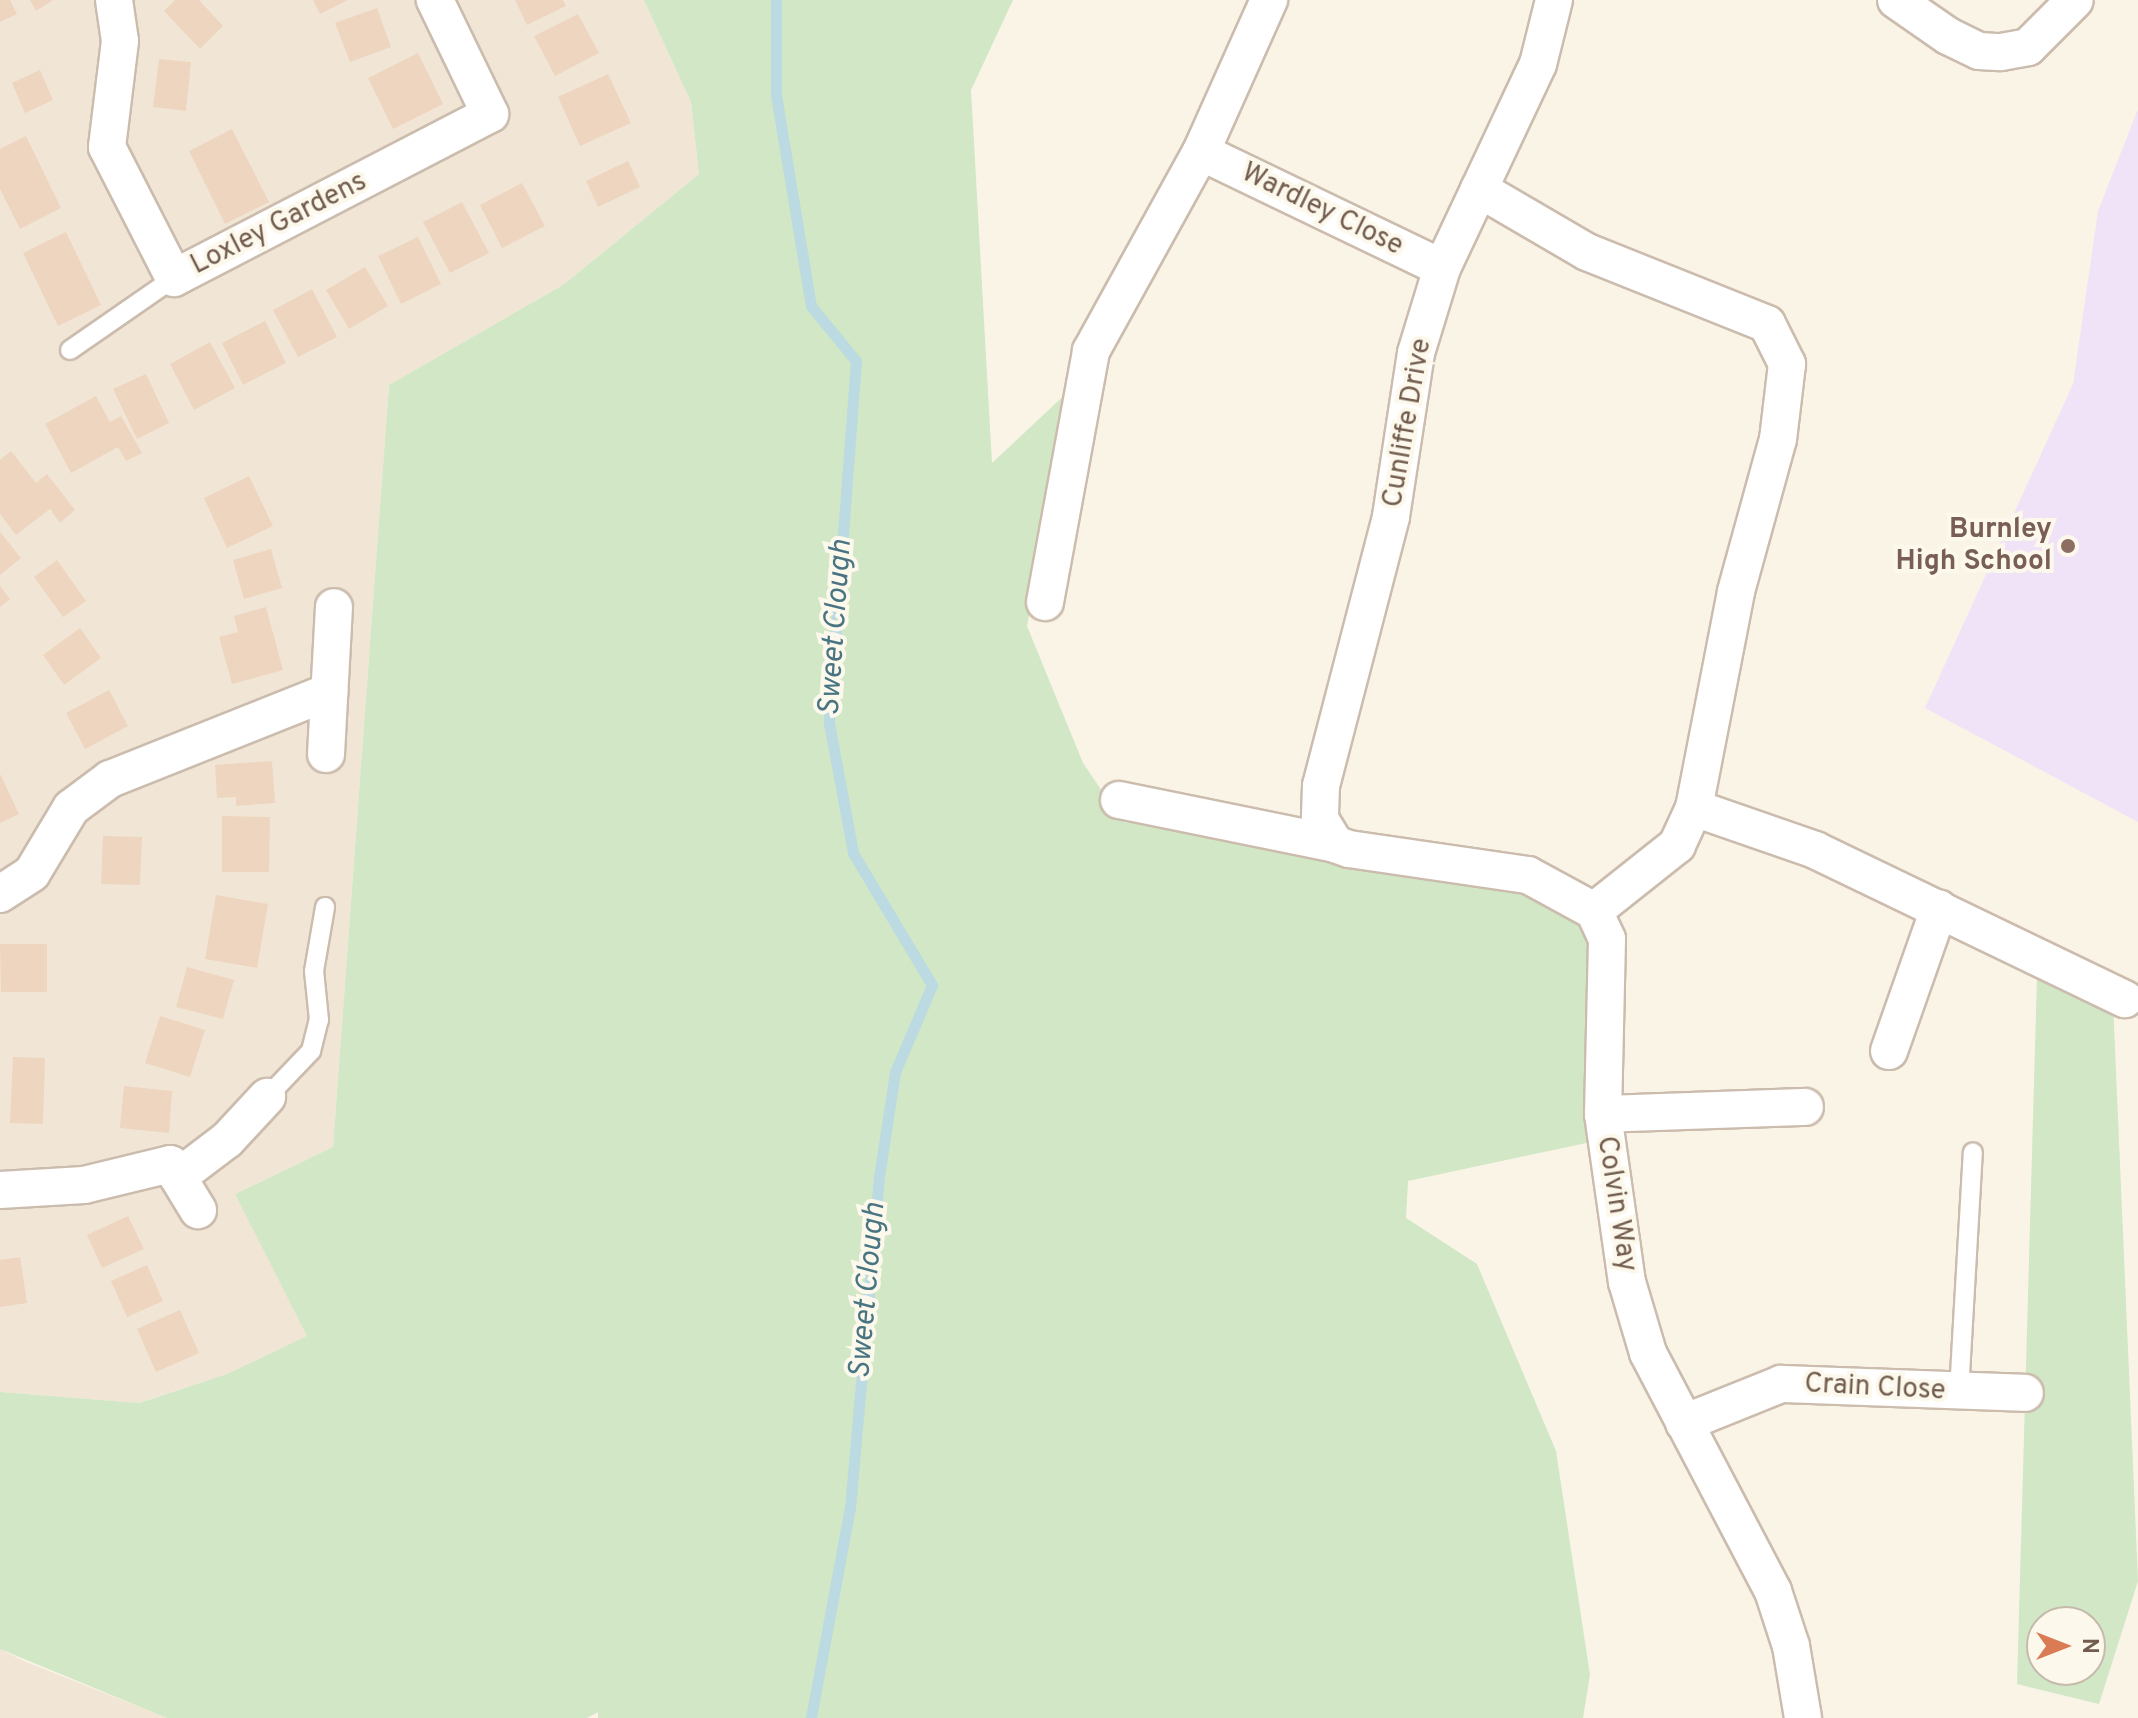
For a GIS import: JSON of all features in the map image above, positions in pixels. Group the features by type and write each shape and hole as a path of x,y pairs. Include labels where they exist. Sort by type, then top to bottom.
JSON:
{"street":[{"name":"Loxley Gardens","path":"114,0 120,41 107,147 174,278 490,114 435,0"},
{"path":"1045,602 1091,351 1201,152 1269,0"},
{"name":"Cunliffe Drive","path":"1342,846 1320,819 1321,786 1391,517 1416,353 1442,268 1538,64 1554,0"},
{"path":"1896,0 1948,36 1979,51 2001,52 2028,47 2075,0"},
{"name":"Wardley Close","path":"1201,152 1442,268"},
{"path":"1119,800 1342,846 1528,875 1594,911 1677,845 1694,808 1736,592 1787,397 1783,347 1767,324 1744,312 1587,252 1479,189"},
{"path":"326,754 334,607"},
{"path":"0,894 32,873 71,808 110,779 329,692"},
{"path":"1694,808 1815,850 2125,999"},
{"path":"1889,1051 1939,909"},
{"name":"Colvin Way","path":"1594,911 1607,939 1609,969 1603,1114 1627,1282 1648,1353 1773,1591 1791,1646 1803,1718"},
{"path":"178,1177 227,1140 267,1097"},
{"path":"1603,1114 1805,1107"},
{"path":"0,1190 84,1185 170,1164 198,1210"},
{"name":"Crain Close","path":"1684,1423 1781,1384 2025,1393"}],"lane":[{"path":"70,350 174,278"},
{"path":"267,1097 311,1051 319,1020 314,971 325,907"},
{"path":"1959,1392 1973,1152"}],"shaded area":[{"path":"0,0 644,0 691,102 699,174 563,285 389,385 333,1147 235,1194 308,1336 227,1374 138,1403 0,1392"},
{"name":"Burnley High School","path":"2138,109 2138,822 1925,708 2073,384 2098,211"},
{"path":"0,1649 24,1661 167,1718 0,1718"}],"green space":[{"path":"644,0 1013,0 971,90 992,463 1072,388 1027,626 1083,763 1123,822 1528,875 1594,911 1591,1142 1408,1181 1406,1218 1477,1264 1556,1451 1590,1675 1583,1718 598,1718 598,1712 587,1718 167,1718 0,1649 0,1392 139,1403 227,1374 307,1336 235,1194 333,1147 389,385 563,285 699,174 691,102"},
{"path":"2037,977 2113,1002 2138,1581 2106,1682 2106,1606 2026,1606 2026,1686 2105,1686 2099,1704 2017,1684"}],"building":[{"path":"0,0 10,0 17,14 0,22"},
{"path":"30,0 53,0 36,11"},
{"path":"175,0 199,0 223,26 200,49 164,11"},
{"path":"313,0 348,0 320,14"},
{"path":"515,0 563,0 566,6 527,25"},
{"path":"377,8 391,47 350,62 335,23"},
{"path":"578,14 599,53 555,76 534,36"},
{"path":"418,53 443,104 393,129 368,78"},
{"path":"159,59 191,62 186,111 153,107"},
{"path":"40,70 53,100 25,113 12,83"},
{"path":"608,74 631,123 580,146 558,97"},
{"path":"232,129 269,202 225,224 189,151"},
{"path":"26,136 61,208 20,229 0,189 0,149"},
{"path":"628,161 640,187 598,207 586,181"},
{"path":"522,183 545,226 502,248 480,205"},
{"path":"462,202 489,253 450,273 423,222"},
{"path":"66,232 101,305 58,326 23,253"},
{"path":"418,237 441,284 401,304 378,256"},
{"path":"365,267 388,306 349,329 326,290"},
{"path":"312,289 337,337 298,357 273,310"},
{"path":"265,321 286,363 243,385 222,343"},
{"path":"210,342 235,388 194,410 170,364"},
{"path":"146,374 169,423 137,439 113,389"},
{"path":"96,396 110,422 121,416 142,453 126,461 118,447 71,473 45,424"},
{"path":"11,451 36,483 47,474 75,510 60,523 50,509 16,535 0,514 0,460"},
{"path":"249,476 273,526 227,548 204,498"},
{"path":"0,532 21,558 0,575"},
{"path":"271,549 282,588 244,599 233,560"},
{"path":"57,560 86,601 63,617 34,577"},
{"path":"0,586 10,599 0,607"},
{"path":"266,607 283,670 232,684 219,637 238,632 234,616"},
{"path":"80,628 101,658 64,685 43,655"},
{"path":"109,690 128,726 85,749 66,713"},
{"path":"272,761 275,803 236,806 236,797 217,798 215,765"},
{"path":"0,774 19,814 0,823"},
{"path":"222,816 270,817 269,872 222,872"},
{"path":"103,836 142,837 140,885 101,884"},
{"path":"216,895 268,904 257,968 205,959"},
{"path":"0,944 47,944 47,992 1,992"},
{"path":"187,967 234,980 223,1019 176,1007"},
{"path":"160,1016 205,1030 190,1077 145,1063"},
{"path":"13,1057 45,1058 43,1124 10,1123"},
{"path":"124,1086 172,1091 169,1133 120,1128"},
{"path":"128,1216 144,1249 102,1268 87,1235"},
{"path":"20,1257 27,1303 0,1307 0,1260"},
{"path":"147,1265 163,1301 127,1317 111,1281"},
{"path":"180,1310 199,1353 156,1372 137,1329"}],"waterway":[{"name":"Sweet Clough","path":"776,0 776,95 811,306 856,361 829,723 853,853 932,985 895,1072 879,1177 850,1507 811,1718"}],"place":[{"name":"Burnley High School","path":"2068,546"}]}
